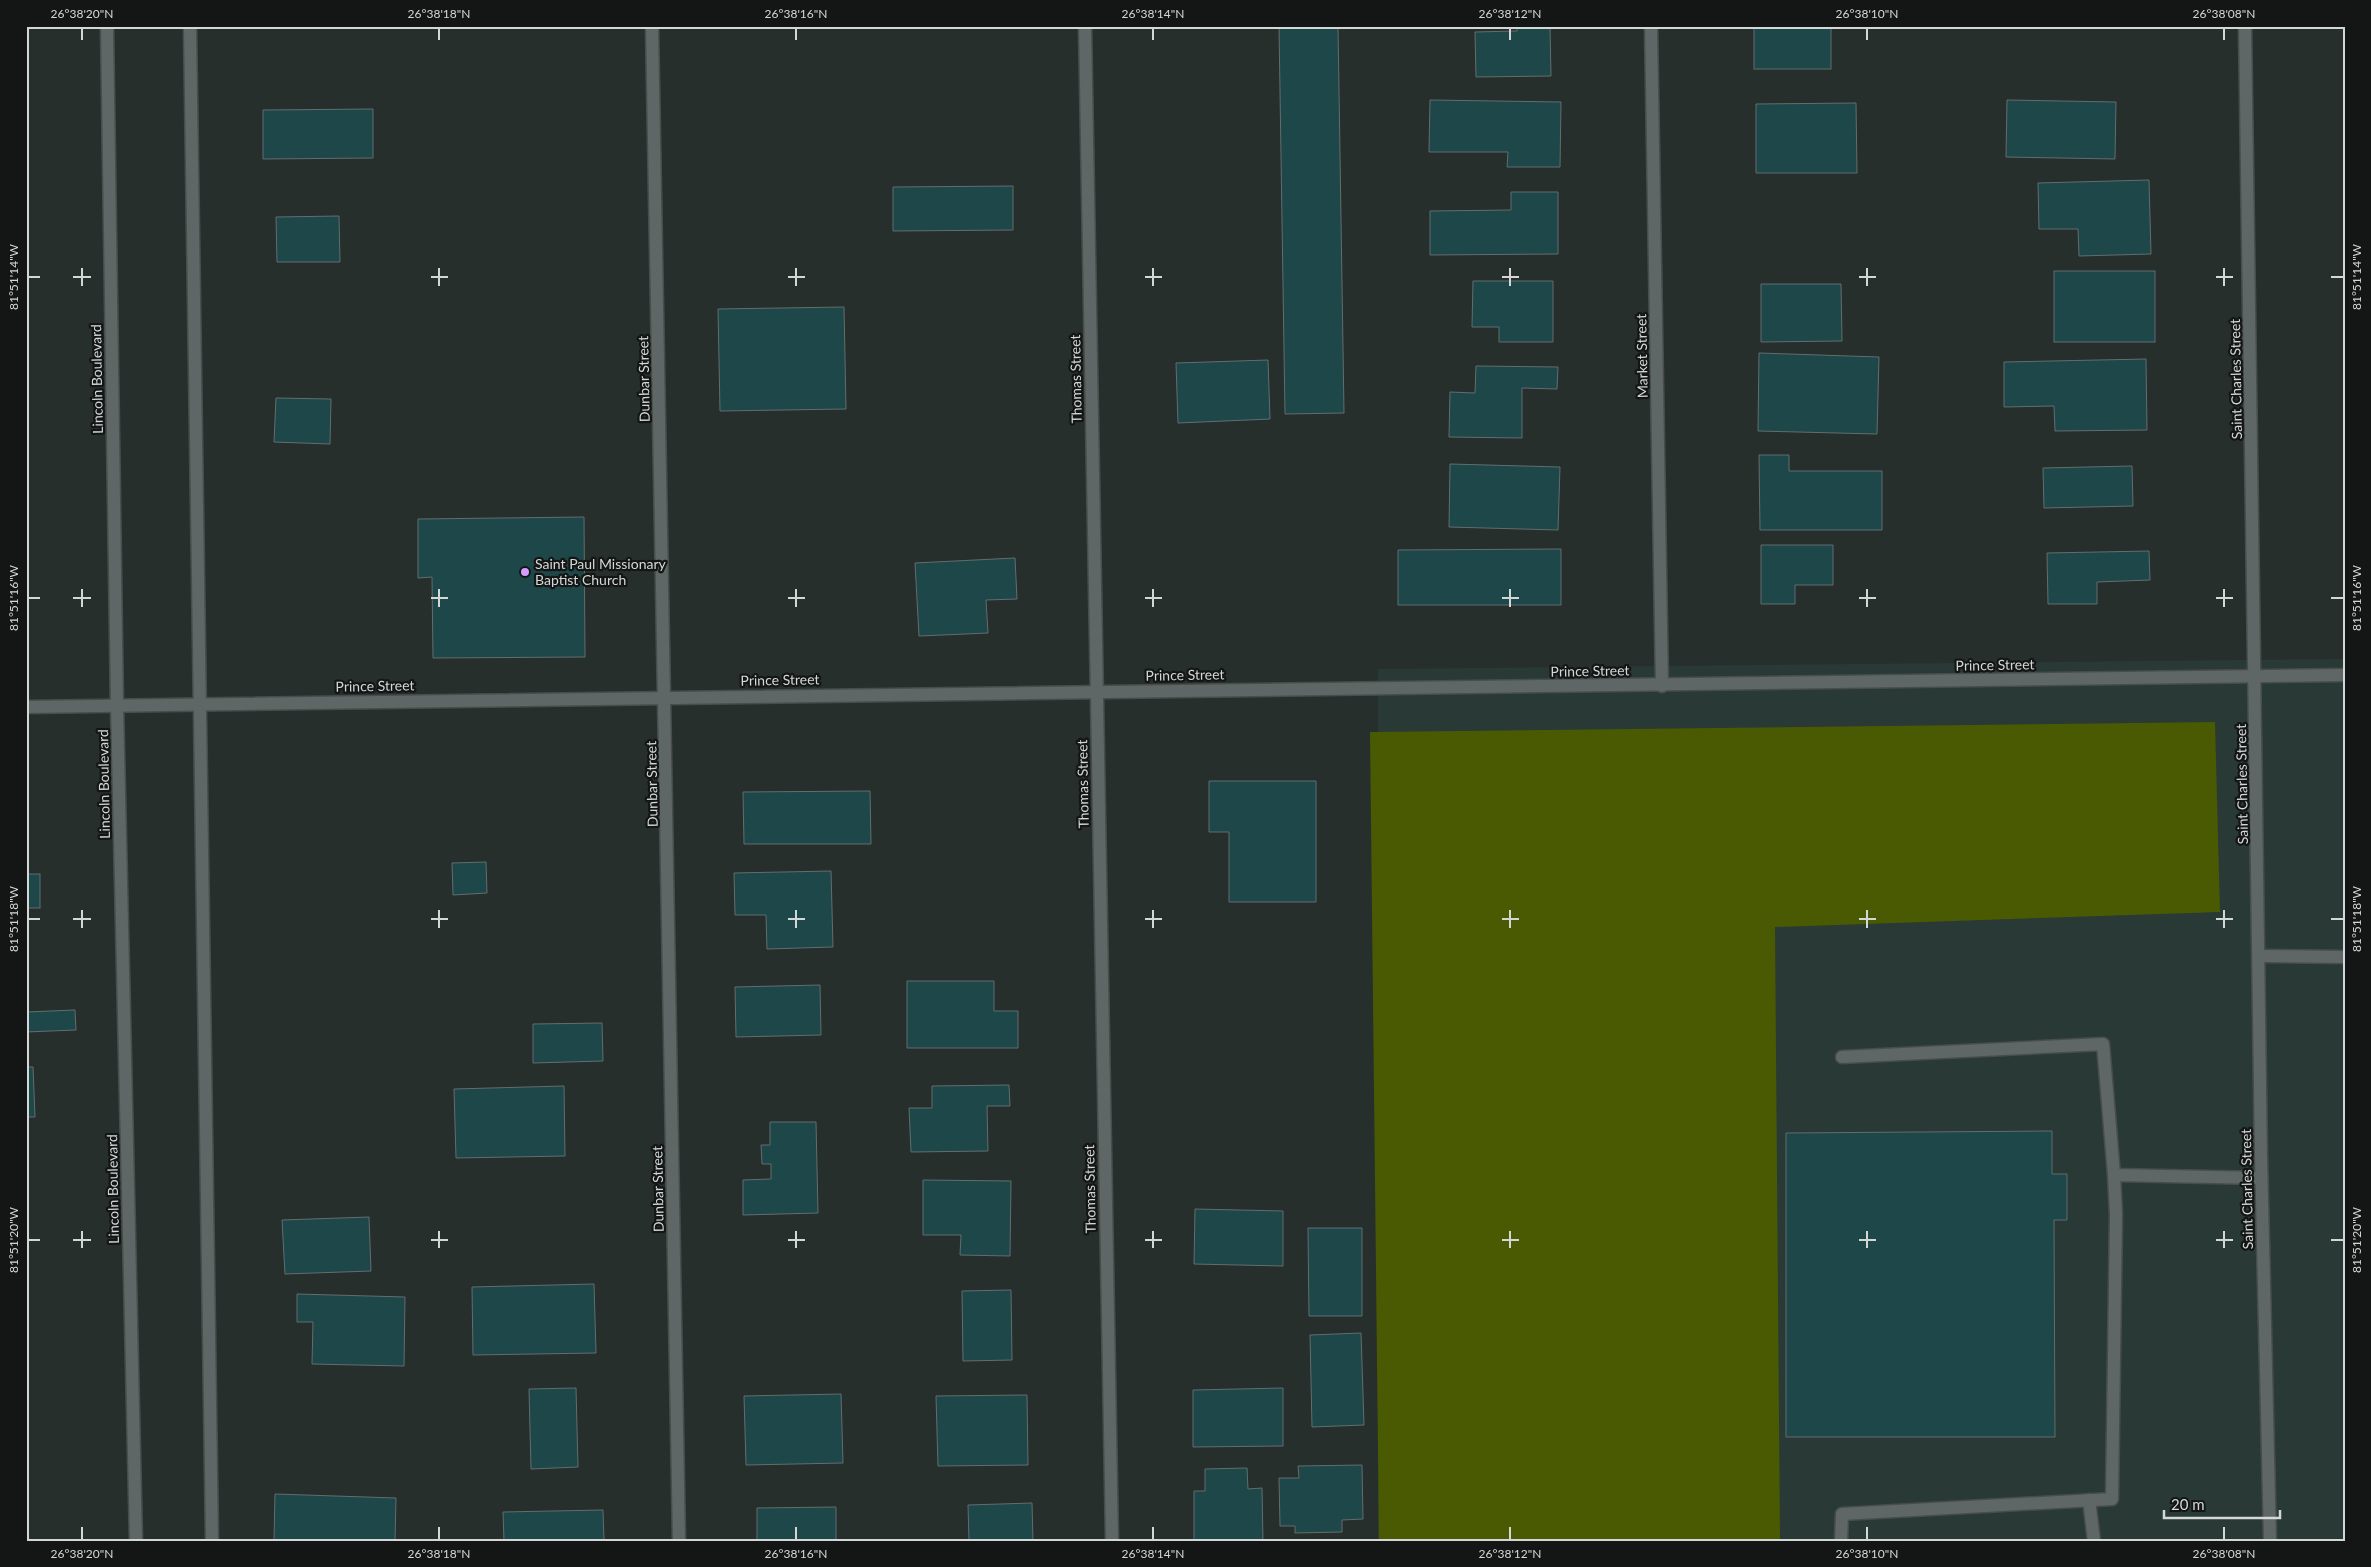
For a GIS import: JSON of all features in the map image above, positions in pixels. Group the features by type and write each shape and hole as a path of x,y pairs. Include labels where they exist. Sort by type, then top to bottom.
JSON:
{"street":[{"name":"Lincoln Boulevard","path":"107,26 117,706 136,1541"},
{"path":"190,26 212,1541"},
{"name":"Dunbar Street","path":"652,26 666,697 679,1541"},
{"name":"Thomas Street","path":"1085,26 1112,1541"},
{"name":"Market Street","path":"1651,26 1662,686"},
{"name":"Saint Charles Street","path":"2245,26 2256,676 2261,1178 2270,1541"},
{"name":"Prince Street","path":"26,706 1096,691 1662,686 2345,674"},
{"path":"2259,956 2345,957"},
{"path":"1842,1058 2103,1044 2116,1214 2112,1499 1842,1514 1842,1541"},
{"path":"2114,1175 2261,1178"},
{"path":"2089,1500 2094,1541"}],"shaded area":[{"path":"2345,659 2345,1541 1378,1541 1378,669"}],"green space":[{"path":"2215,722 2220,912 1775,927 1780,1541 1379,1541 1370,732"}],"building":[{"path":"1279,26 1338,26 1344,413 1285,414"},
{"path":"1517,26 1550,26 1551,76 1476,77 1475,32 1517,31"},
{"path":"1754,26 1831,26 1831,69 1754,69"},
{"path":"1430,100 1561,102 1560,167 1507,167 1508,152 1429,152"},
{"path":"2007,100 2116,102 2115,159 2006,157"},
{"path":"1856,103 1857,173 1756,173 1756,104"},
{"path":"373,109 373,158 263,159 263,110"},
{"path":"2149,180 2151,254 2079,256 2078,229 2039,229 2038,183"},
{"path":"1013,186 1013,230 893,231 893,187"},
{"path":"1511,192 1558,192 1558,254 1430,255 1430,211 1511,210"},
{"path":"339,216 340,262 277,262 276,217"},
{"path":"2054,271 2155,271 2155,342 2054,342"},
{"path":"1473,281 1553,281 1553,342 1499,342 1499,327 1472,327"},
{"path":"1761,284 1841,284 1842,341 1761,342"},
{"path":"844,307 846,409 720,411 718,309"},
{"path":"1759,353 1879,357 1877,434 1758,431"},
{"path":"2146,359 2147,430 2055,431 2054,406 2004,407 2004,362"},
{"path":"1268,360 1270,419 1178,423 1176,363"},
{"path":"1476,366 1558,367 1557,389 1522,388 1522,438 1449,437 1450,392 1475,393"},
{"path":"276,398 331,399 330,444 274,442"},
{"path":"1759,455 1789,455 1789,471 1882,471 1882,530 1760,530"},
{"path":"1450,464 1560,467 1558,530 1449,527"},
{"path":"2132,466 2133,506 2044,508 2043,468"},
{"path":"584,517 585,657 433,658 432,577 418,578 418,519"},
{"path":"1761,545 1833,545 1833,585 1795,585 1795,604 1761,604"},
{"path":"1561,549 1561,605 1398,605 1398,550"},
{"path":"2149,551 2150,580 2097,582 2097,604 2048,604 2047,553"},
{"path":"1015,558 1017,599 986,600 988,633 919,636 915,563"},
{"path":"1209,781 1316,781 1316,902 1229,902 1229,832 1209,832"},
{"path":"870,791 871,844 744,844 743,792"},
{"path":"486,862 487,893 453,895 452,863"},
{"path":"831,871 833,947 767,949 766,915 735,915 734,873"},
{"path":"26,874 40,874 40,908 26,908"},
{"path":"907,981 994,981 994,1011 1018,1011 1018,1048 907,1048"},
{"path":"820,985 821,1035 736,1037 735,987"},
{"path":"75,1010 76,1030 26,1032 26,1012"},
{"path":"602,1023 603,1061 533,1063 533,1024"},
{"path":"26,1067 33,1067 35,1117 26,1117"},
{"path":"1009,1085 1010,1106 987,1106 988,1151 911,1152 909,1108 932,1108 932,1086"},
{"path":"564,1086 565,1156 456,1158 454,1089"},
{"path":"770,1122 816,1122 818,1213 743,1215 743,1180 771,1179 771,1164 762,1164 761,1145 770,1145"},
{"path":"2052,1131 2052,1174 2067,1174 2067,1220 2054,1220 2055,1437 1786,1437 1786,1133"},
{"path":"923,1180 1011,1181 1010,1256 960,1255 961,1235 923,1235"},
{"path":"1195,1209 1283,1211 1283,1266 1194,1264"},
{"path":"369,1217 371,1271 285,1274 282,1220"},
{"path":"1308,1228 1362,1228 1362,1316 1309,1316"},
{"path":"594,1284 596,1353 473,1355 472,1287"},
{"path":"1011,1290 1012,1360 963,1361 962,1291"},
{"path":"297,1294 405,1297 404,1366 312,1364 313,1322 297,1322"},
{"path":"1361,1333 1364,1425 1312,1427 1310,1335"},
{"path":"576,1388 578,1467 531,1469 529,1389"},
{"path":"1283,1388 1283,1446 1193,1447 1193,1390"},
{"path":"841,1394 843,1463 746,1465 744,1396"},
{"path":"1027,1395 1028,1465 938,1466 936,1396"},
{"path":"1362,1465 1363,1519 1342,1520 1342,1532 1295,1533 1295,1526 1280,1526 1279,1478 1299,1478 1298,1466"},
{"path":"1247,1468 1248,1489 1262,1488 1263,1541 1194,1541 1194,1491 1205,1491 1205,1469"},
{"path":"275,1494 396,1498 395,1541 274,1541"},
{"path":"1032,1503 1033,1541 969,1541 968,1505"},
{"path":"836,1507 836,1541 757,1541 757,1508"},
{"path":"603,1510 604,1541 504,1541 503,1512"}],"place":[{"name":"Saint Paul Missionary Baptist Church","path":"525,572"}]}
